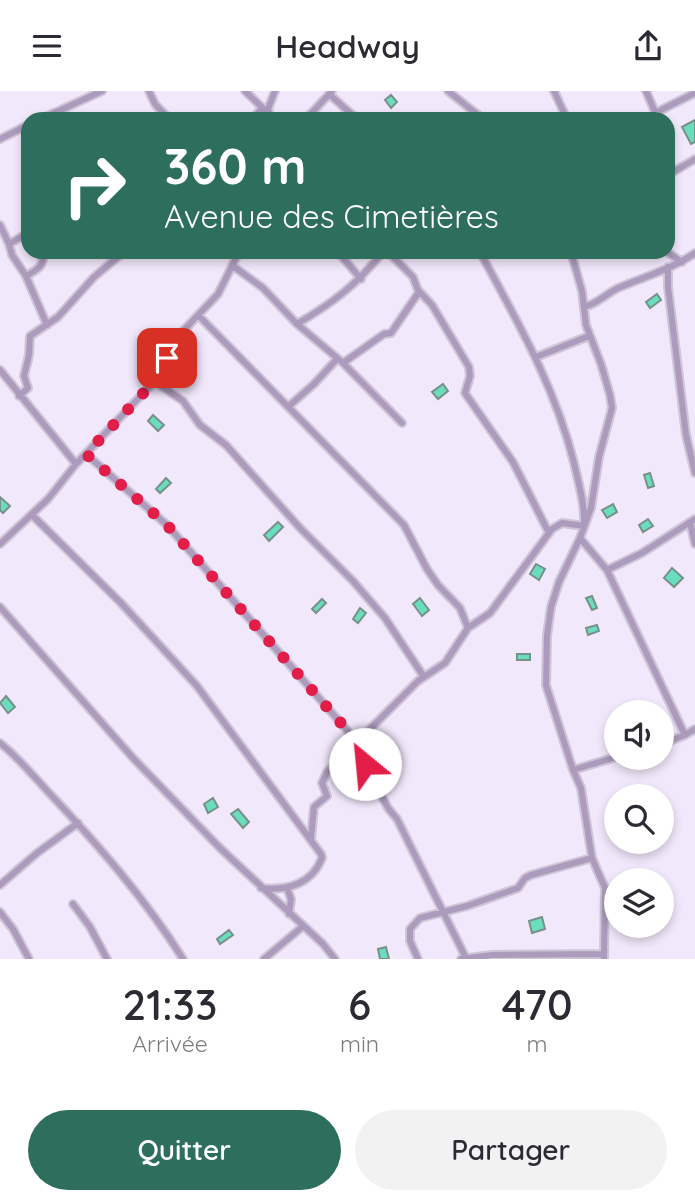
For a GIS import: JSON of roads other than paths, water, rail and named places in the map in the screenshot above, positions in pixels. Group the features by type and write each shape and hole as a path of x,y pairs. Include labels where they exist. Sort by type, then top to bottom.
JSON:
{"street":[{"path":"65,112 102,91"},
{"path":"149,91 162,112"},
{"path":"245,91 266,112"},
{"path":"270,112 269,102 275,91"},
{"path":"448,91 475,112"},
{"path":"554,91 564,112"},
{"path":"646,91 652,112"},
{"path":"312,112 330,92 350,112"},
{"path":"659,112 695,93"},
{"path":"259,112 262,108"},
{"path":"0,139 21,128"},
{"path":"675,171 695,159"},
{"path":"0,225 47,325"},
{"path":"9,244 21,237"},
{"path":"584,307 615,290 681,263 695,253"},
{"path":"675,258 681,263"},
{"path":"26,276 41,266 44,259"},
{"path":"19,396 28,388 24,376 29,355 28,339 33,332 47,325 68,308 94,277 116,259"},
{"path":"0,544 61,485 76,464 155,381 178,338 218,294 236,259"},
{"path":"344,259 361,279"},
{"path":"297,324 339,298 361,279 377,259"},
{"path":"395,259 413,277 419,292 432,305 469,367 470,376 465,393 513,462 549,533"},
{"path":"484,259 537,357 559,410 585,507 584,526"},
{"path":"86,454 167,525 347,730 388,808 397,819 443,911 463,959 492,955 604,957 605,888 592,858 583,795 548,694 547,636 556,590 591,508 599,457 611,408 601,364 589,336 582,291 573,259"},
{"path":"233,266 263,288 297,324 340,361 402,423"},
{"path":"668,267 668,287 686,435 695,473"},
{"path":"289,406 340,361 384,334 391,333 419,292"},
{"path":"199,316 404,525 427,569 460,608 468,628"},
{"path":"537,357 589,336"},
{"path":"0,370 76,464"},
{"path":"155,381 183,401 200,425 226,445 300,528 353,581 385,618 424,677"},
{"path":"32,515 121,603 197,685 311,839 321,856 319,864 307,879 288,888 261,888"},
{"path":"542,520 584,526"},
{"path":"607,570 642,553 692,521 695,544"},
{"path":"311,839 314,807 327,796 322,783 324,775 424,677 448,660 468,628 490,613 549,533 559,524"},
{"path":"580,538 607,570 685,735"},
{"path":"0,607 132,758 261,888 329,950 335,959"},
{"path":"674,739 695,729"},
{"path":"0,743 78,823 148,908 183,959"},
{"path":"573,771 604,761"},
{"path":"1,882 78,823"},
{"path":"418,959 410,940 410,929 421,918 467,906 518,888 525,878 592,858"},
{"path":"288,888 291,899 289,914"},
{"path":"73,905 90,927 107,959"},
{"path":"0,912 13,929 29,959"},
{"path":"264,959 302,927"}]}
